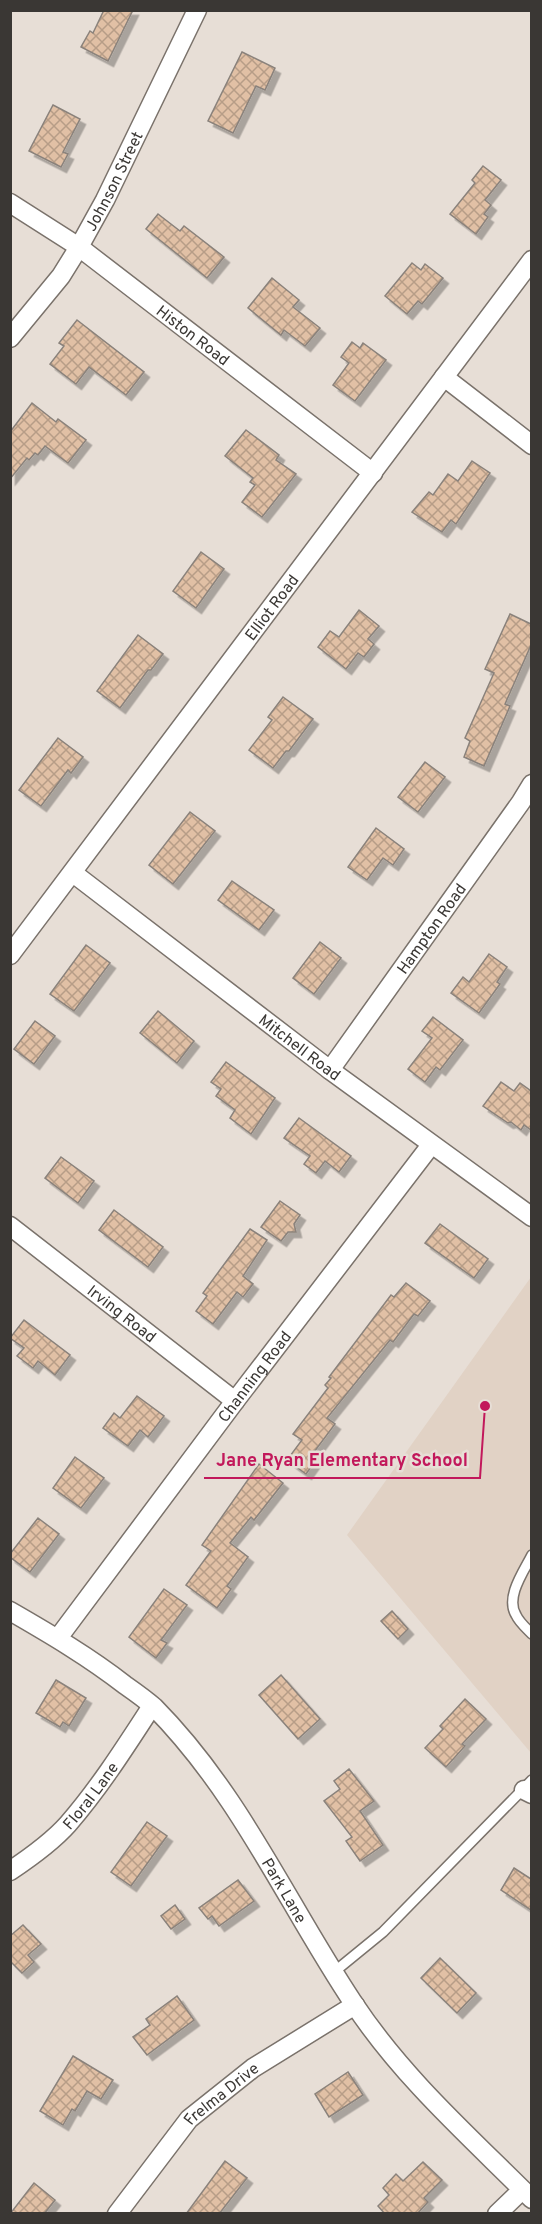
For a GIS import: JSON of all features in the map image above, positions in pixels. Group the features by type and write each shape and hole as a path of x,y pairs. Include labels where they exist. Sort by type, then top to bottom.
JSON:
{"street":[{"name":"Johnson Street","path":"10,338 62,276 79,247 105,200 197,10"},
{"name":"Histon Road","path":"10,203 79,247 373,473"},
{"name":"Elliot Road","path":"10,954 531,260"},
{"path":"444,377 531,445"},
{"name":"Hampton Road","path":"330,1070 521,802 531,784"},
{"name":"Mitchell Road","path":"73,873 330,1070 531,1217"},
{"name":"Channing Road","path":"58,1638 235,1401 432,1145"},
{"name":"Irving Road","path":"10,1226 235,1401"},
{"name":"Park Lane","path":"10,1611 58,1638 112,1675 152,1706 183,1740 235,1807 355,2005 419,2085 527,2195"},
{"name":"Floral Lane","path":"10,1871 33,1855 67,1825 107,1773 152,1706"},
{"name":"Frelma Drive","path":"117,2214 189,2119 253,2068 355,2005"},
{"path":"497,2214 527,2195"}],"lane":[{"path":"531,1555 516,1589 512,1608 531,1634"},
{"path":"334,1972 383,1932 529,1788"}],"shaded area":[{"path":"531,1277 531,1753 347,1535"}],"building":[{"path":"104,10 133,10 108,61 81,47 90,31 93,33"},
{"path":"242,52 275,68 265,90 256,86 233,133 208,121"},
{"path":"53,105 80,119 63,152 68,154 61,167 29,151"},
{"path":"483,166 501,180 485,200 491,205 484,214 488,217 476,234 450,214 475,183 472,180"},
{"path":"158,214 180,231 184,226 224,257 207,278 146,229"},
{"path":"412,263 421,270 425,264 443,278 422,304 418,301 407,314 385,296"},
{"path":"272,278 299,300 293,307 320,328 305,346 284,330 281,335 248,308"},
{"path":"77,320 144,372 126,395 89,367 76,384 50,364 64,346 59,343"},
{"path":"352,342 360,348 363,343 386,360 355,401 333,385 349,363 341,357"},
{"path":"32,403 56,422 58,419 86,440 68,463 45,446 38,455 35,453 29,460 27,458 10,479 10,432"},
{"path":"246,430 279,455 276,460 296,474 262,517 242,502 255,485 250,482 253,478 225,456"},
{"path":"472,461 490,473 456,524 451,520 442,532 412,512 429,492 433,495 448,474 458,481"},
{"path":"201,552 224,569 196,608 173,591"},
{"path":"359,610 379,626 368,639 374,644 364,657 358,653 346,669 318,647 330,631 339,637"},
{"path":"510,614 531,624 531,645 505,704 510,706 484,766 464,757 470,741 465,738 494,673 485,669"},
{"path":"138,635 163,654 120,708 97,691"},
{"path":"283,697 313,719 273,768 249,750 272,720 268,717"},
{"path":"58,738 83,757 71,773 68,770 41,806 19,790"},
{"path":"425,762 445,777 418,812 398,797"},
{"path":"190,812 215,831 173,884 149,865"},
{"path":"376,828 404,849 393,865 383,858 367,880 348,867"},
{"path":"232,881 274,910 259,930 218,900"},
{"path":"320,942 341,958 314,994 293,978"},
{"path":"86,945 110,963 74,1011 50,994"},
{"path":"489,954 507,967 497,982 500,984 479,1013 451,993 463,977 469,982"},
{"path":"158,1011 194,1041 177,1063 140,1033"},
{"path":"433,1017 463,1040 440,1070 436,1067 425,1082 408,1069 432,1038 422,1031"},
{"path":"35,1021 55,1036 34,1064 14,1049"},
{"path":"226,1062 275,1098 251,1134 230,1118 235,1110 216,1096 221,1089 211,1082"},
{"path":"501,1082 514,1091 520,1083 531,1091 531,1130 524,1125 521,1130 483,1106"},
{"path":"299,1118 351,1156 339,1172 325,1161 316,1173 304,1164 310,1156 284,1138"},
{"path":"61,1157 94,1181 78,1203 45,1178"},
{"path":"280,1201 300,1215 294,1224 296,1232 288,1232 281,1241 261,1227"},
{"path":"114,1210 163,1247 148,1267 99,1230"},
{"path":"440,1224 488,1259 474,1278 425,1243"},
{"path":"250,1229 267,1240 243,1276 253,1284 243,1297 237,1292 213,1324 196,1311 207,1296 203,1293"},
{"path":"406,1283 430,1301 418,1316 414,1314 393,1342 390,1340 327,1418 335,1424 311,1456 316,1460 306,1474 287,1460 302,1440 293,1434 328,1388 325,1385 331,1378 329,1377 391,1295 394,1297"},
{"path":"24,1320 70,1355 55,1375 38,1361 33,1368 17,1356 24,1348 10,1338"},
{"path":"137,1396 164,1416 148,1437 140,1430 128,1446 103,1428 114,1413 120,1418"},
{"path":"75,1457 104,1478 81,1508 53,1488"},
{"path":"259,1464 283,1483 254,1520 251,1517 230,1543 248,1557 227,1586 231,1589 217,1608 186,1585 211,1551 202,1545"},
{"path":"38,1518 59,1534 30,1572 10,1557 10,1554"},
{"path":"164,1589 187,1605 161,1640 167,1643 156,1658 129,1637"},
{"path":"392,1611 408,1629 398,1639 381,1621"},
{"path":"281,1675 320,1719 298,1739 259,1695"},
{"path":"56,1680 86,1698 69,1726 63,1722 60,1727 36,1713"},
{"path":"465,1699 486,1719 462,1744 465,1746 446,1767 425,1748 443,1729 440,1726"},
{"path":"349,1769 374,1801 360,1811 383,1845 360,1861 346,1841 352,1837 324,1801 340,1789 334,1781"},
{"path":"147,1822 167,1836 131,1886 111,1872"},
{"path":"514,1868 531,1879 531,1910 501,1890"},
{"path":"238,1880 254,1901 219,1926 212,1916 208,1919 199,1908"},
{"path":"175,1905 185,1919 171,1929 161,1916"},
{"path":"23,1925 41,1944 28,1955 34,1962 22,1973 10,1961 10,1936"},
{"path":"440,1958 476,1993 457,2013 421,1978"},
{"path":"177,1996 194,2020 147,2055 133,2037 150,2025 146,2019"},
{"path":"73,2056 113,2080 101,2099 87,2091 75,2111 72,2109 63,2125 40,2111"},
{"path":"348,2072 363,2095 329,2117 315,2094"},
{"path":"225,2161 247,2178 219,2214 186,2214"},
{"path":"423,2162 442,2180 424,2198 428,2202 417,2214 385,2214 378,2206 389,2195 383,2188 396,2174 403,2181"},
{"path":"34,2183 55,2200 44,2214 10,2214"}],"place":[{"name":"Jane Ryan Elementary School","path":"485,1406"}]}
